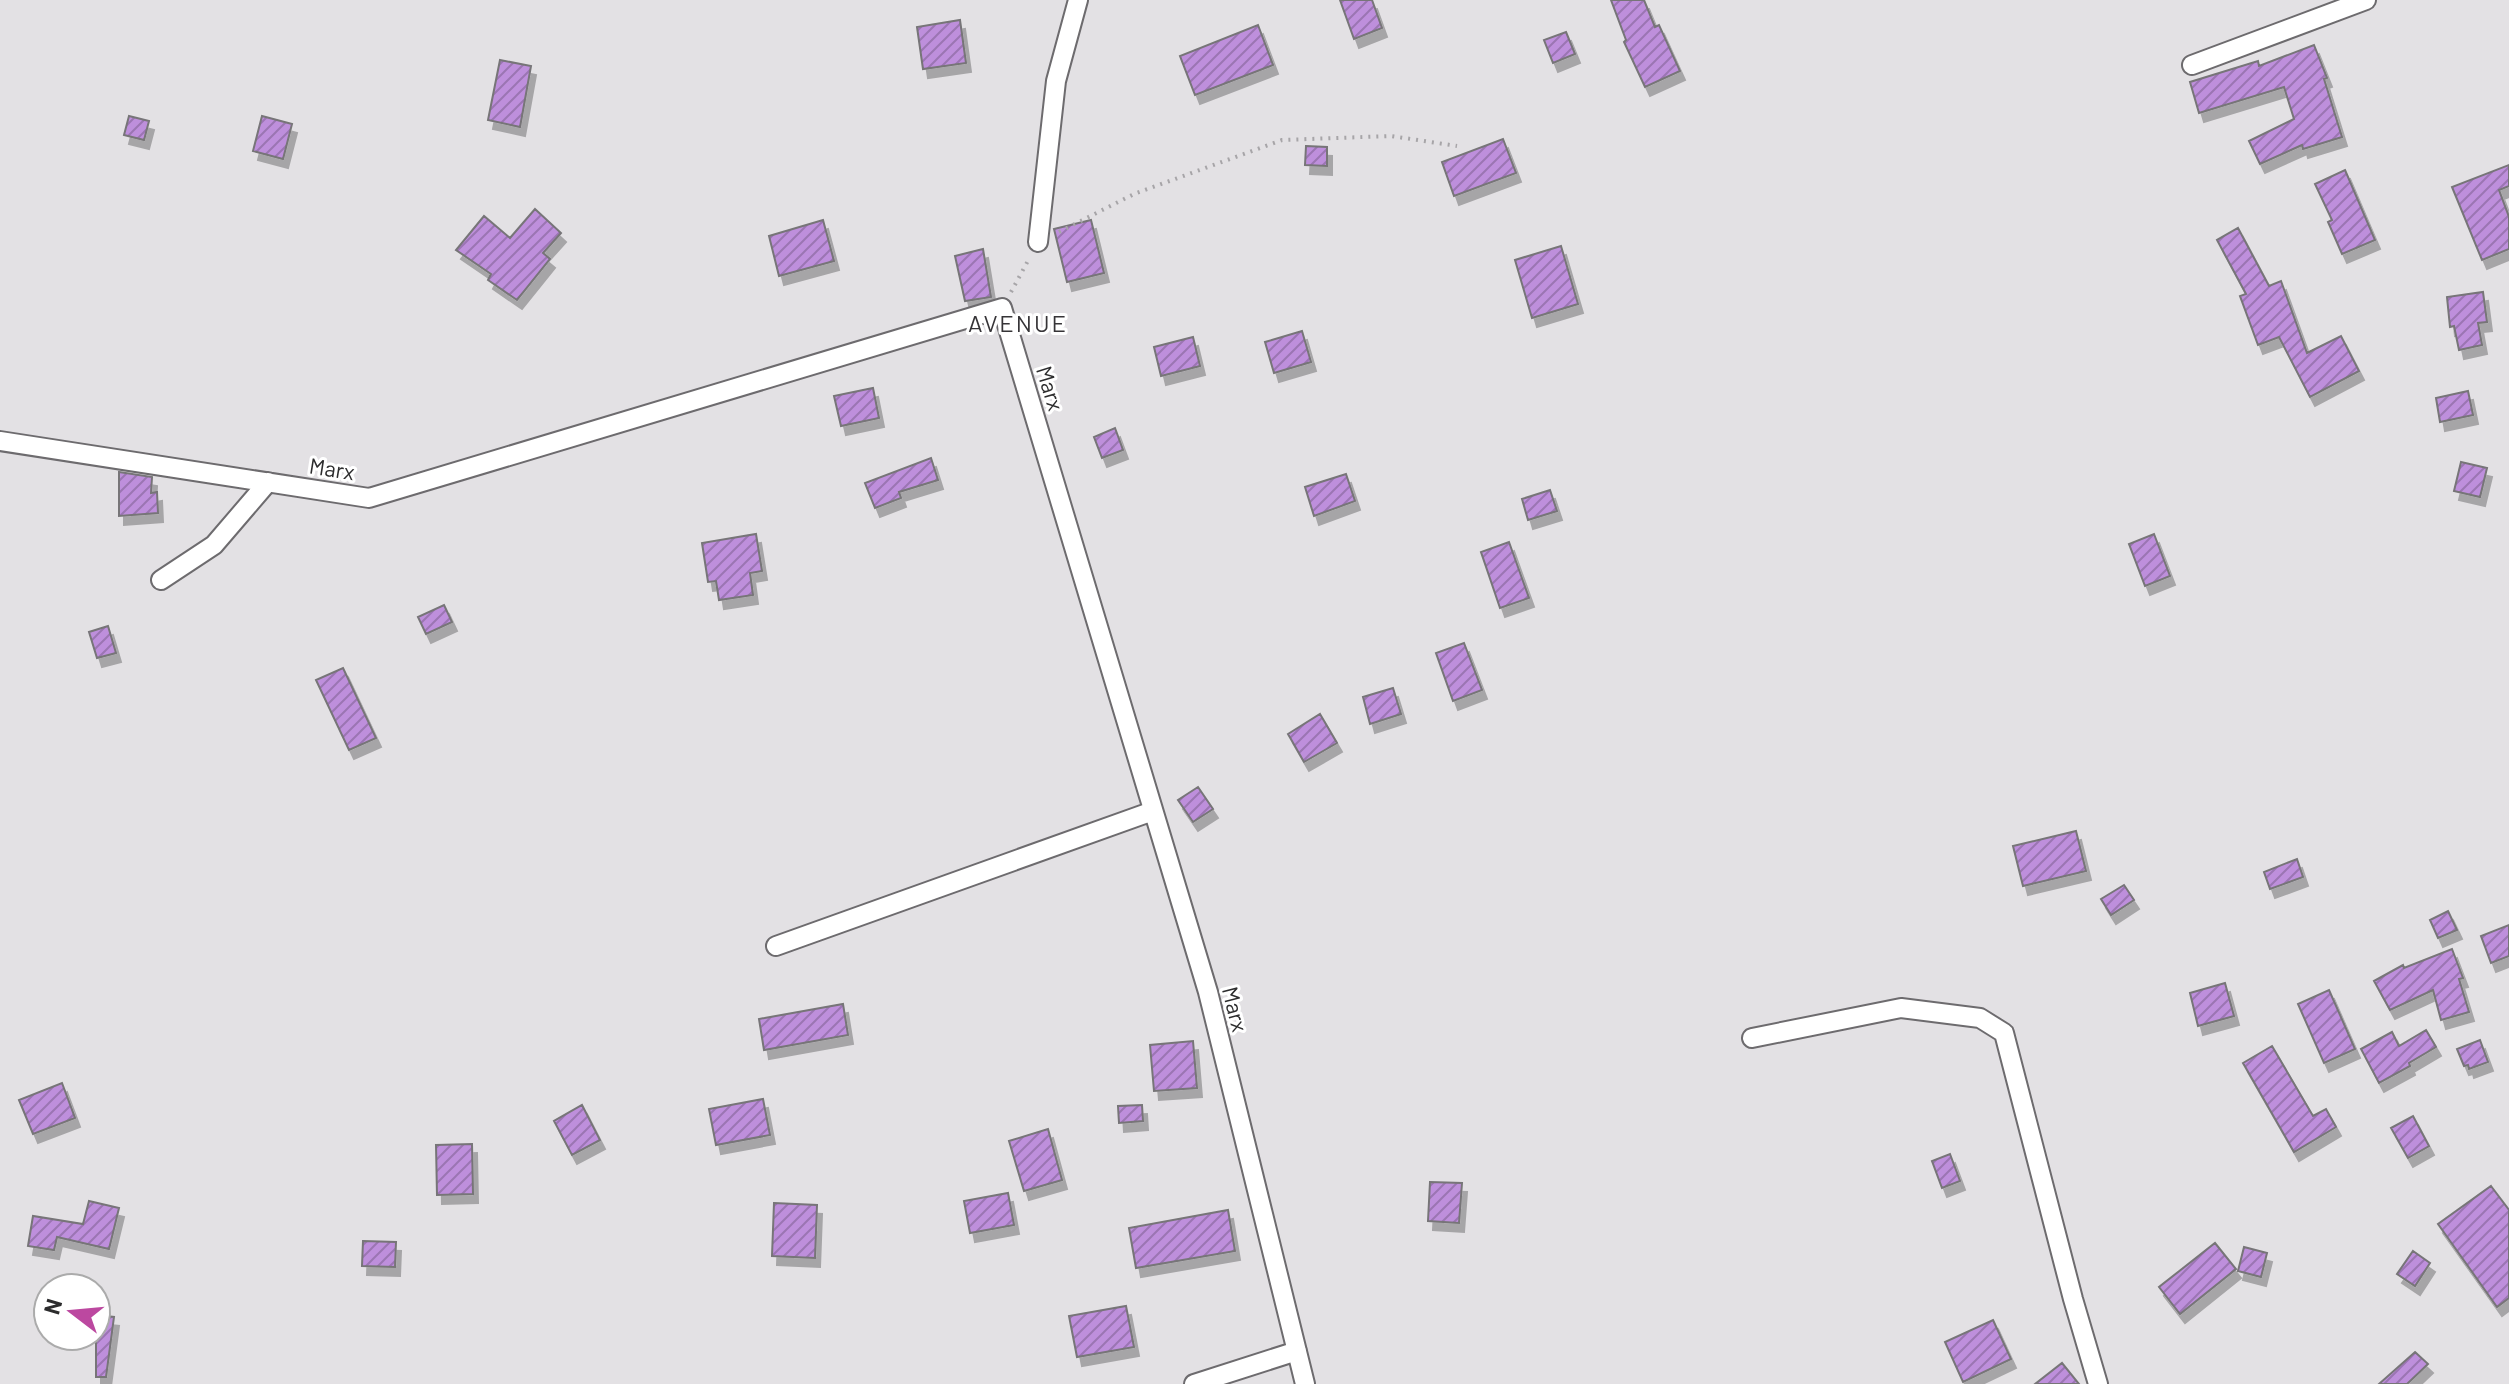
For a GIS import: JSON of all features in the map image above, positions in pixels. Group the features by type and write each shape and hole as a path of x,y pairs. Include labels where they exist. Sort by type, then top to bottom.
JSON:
{"street":[{"path":"1038,242 1056,81 1078,0"},
{"path":"2192,65 2366,0"},
{"name":"Marx","path":"0,441 369,498 1002,308 1208,992 1305,1384"},
{"path":"161,580 214,545 268,482"},
{"path":"776,946 1153,811"},
{"path":"1752,1038 1901,1008 1980,1018 2004,1033 2098,1384"},
{"path":"1194,1384 1297,1351"}],"path":[{"path":"1002,308 1038,242 1134,194 1282,140 1391,136 1457,146"}],"building":[{"path":"1340,0 1372,0 1382,28 1354,39"},
{"path":"1611,0 1644,0 1680,71 1645,87 1624,42 1626,40"},
{"path":"960,20 966,63 923,69 917,27"},
{"path":"1258,25 1273,65 1195,95 1180,56"},
{"path":"1566,32 1575,54 1553,63 1544,40"},
{"path":"2314,45 2327,78 2324,79 2342,137 2303,149 2302,145 2260,164 2249,141 2294,119 2284,87 2199,113 2190,82 2258,61 2259,66"},
{"path":"500,60 531,66 520,127 488,120"},
{"path":"129,116 149,121 144,140 124,135"},
{"path":"262,116 292,124 283,159 253,151"},
{"path":"1503,139 1516,173 1454,196 1442,162"},
{"path":"1306,146 1327,147 1327,166 1305,165"},
{"path":"2509,165 2509,186 2499,190 2509,217 2509,249 2482,260 2452,187"},
{"path":"2345,170 2375,240 2342,254 2328,222 2332,220 2315,184"},
{"path":"535,209 561,233 543,253 550,259 517,300 488,280 491,274 456,250 484,216 510,238"},
{"path":"823,220 834,261 779,276 769,236"},
{"path":"1091,220 1104,273 1067,282 1054,229"},
{"path":"2238,228 2269,286 2281,281 2307,353 2341,336 2359,371 2310,397 2279,337 2258,345 2240,296 2246,294 2217,240"},
{"path":"1561,246 1578,304 1532,318 1515,260"},
{"path":"983,249 991,297 965,301 955,256"},
{"path":"2483,292 2487,322 2478,323 2482,345 2459,350 2454,326 2450,327 2447,297"},
{"path":"1302,331 1311,362 1274,373 1265,342"},
{"path":"1193,337 1200,366 1161,376 1154,347"},
{"path":"873,388 879,418 841,426 834,396"},
{"path":"2468,391 2473,415 2440,422 2436,398"},
{"path":"1115,428 1123,450 1102,458 1094,437"},
{"path":"931,458 938,480 899,492 901,498 875,508 865,483"},
{"path":"2461,462 2487,468 2480,497 2454,491"},
{"path":"119,472 152,477 151,493 157,492 158,513 119,516"},
{"path":"1346,474 1355,501 1314,516 1305,487"},
{"path":"1550,490 1557,511 1528,520 1522,499"},
{"path":"756,534 762,571 750,573 753,595 719,600 716,581 708,582 702,543"},
{"path":"2154,534 2170,576 2145,586 2129,544"},
{"path":"1509,542 1529,598 1500,608 1481,552"},
{"path":"444,605 452,622 426,634 418,617"},
{"path":"108,626 116,653 97,658 89,632"},
{"path":"1464,643 1482,690 1453,701 1436,653"},
{"path":"343,668 376,738 349,750 316,680"},
{"path":"1393,688 1401,714 1370,724 1363,697"},
{"path":"1320,714 1337,743 1304,762 1288,734"},
{"path":"1198,787 1213,809 1193,822 1178,800"},
{"path":"2076,831 2086,871 2023,886 2013,846"},
{"path":"2297,859 2303,877 2270,889 2264,872"},
{"path":"2124,885 2134,900 2111,915 2101,899"},
{"path":"2448,911 2457,930 2438,938 2430,920"},
{"path":"2509,925 2509,956 2491,963 2481,936"},
{"path":"2452,949 2463,978 2459,979 2469,1012 2441,1020 2433,990 2390,1010 2374,981 2403,965 2404,968"},
{"path":"2225,983 2234,1016 2198,1026 2190,993"},
{"path":"2329,990 2355,1049 2324,1063 2298,1004"},
{"path":"843,1004 848,1035 764,1050 759,1019"},
{"path":"2426,1030 2436,1047 2379,1083 2361,1049 2392,1032 2399,1046"},
{"path":"2480,1040 2488,1062 2469,1069 2468,1065 2464,1066 2457,1049"},
{"path":"1193,1041 1197,1088 1154,1091 1150,1045"},
{"path":"2272,1046 2313,1116 2326,1109 2336,1127 2294,1152 2243,1063"},
{"path":"62,1083 75,1118 33,1134 19,1100"},
{"path":"763,1099 770,1135 716,1145 709,1109"},
{"path":"582,1105 600,1140 572,1155 554,1121"},
{"path":"1142,1105 1143,1121 1119,1123 1118,1106"},
{"path":"2413,1116 2429,1146 2408,1158 2391,1128"},
{"path":"1048,1129 1062,1180 1024,1191 1009,1141"},
{"path":"472,1144 473,1194 437,1195 436,1145"},
{"path":"1950,1154 1960,1181 1942,1188 1932,1161"},
{"path":"1430,1182 1462,1183 1459,1223 1428,1221"},
{"path":"2491,1186 2509,1210 2509,1298 2497,1307 2438,1224"},
{"path":"1008,1193 1014,1225 970,1233 964,1201"},
{"path":"89,1201 119,1208 109,1249 57,1237 54,1250 28,1246 33,1216 83,1224"},
{"path":"774,1203 817,1205 815,1258 772,1256"},
{"path":"1228,1210 1235,1251 1136,1268 1129,1228"},
{"path":"363,1241 396,1242 395,1267 362,1266"},
{"path":"2215,1243 2236,1269 2180,1314 2159,1287"},
{"path":"2244,1247 2267,1253 2261,1277 2238,1271"},
{"path":"2413,1251 2430,1263 2415,1286 2397,1274"},
{"path":"1126,1306 1134,1347 1077,1357 1069,1316"},
{"path":"1993,1320 2011,1359 1963,1382 1945,1342"},
{"path":"96,1352 109,1352 106,1377 96,1377"},
{"path":"2415,1352 2428,1364 2407,1384 2379,1384"},
{"path":"2062,1363 2079,1384 2035,1384"}],"district":[{"name":"AVENUE","path":"1018,322"}]}
